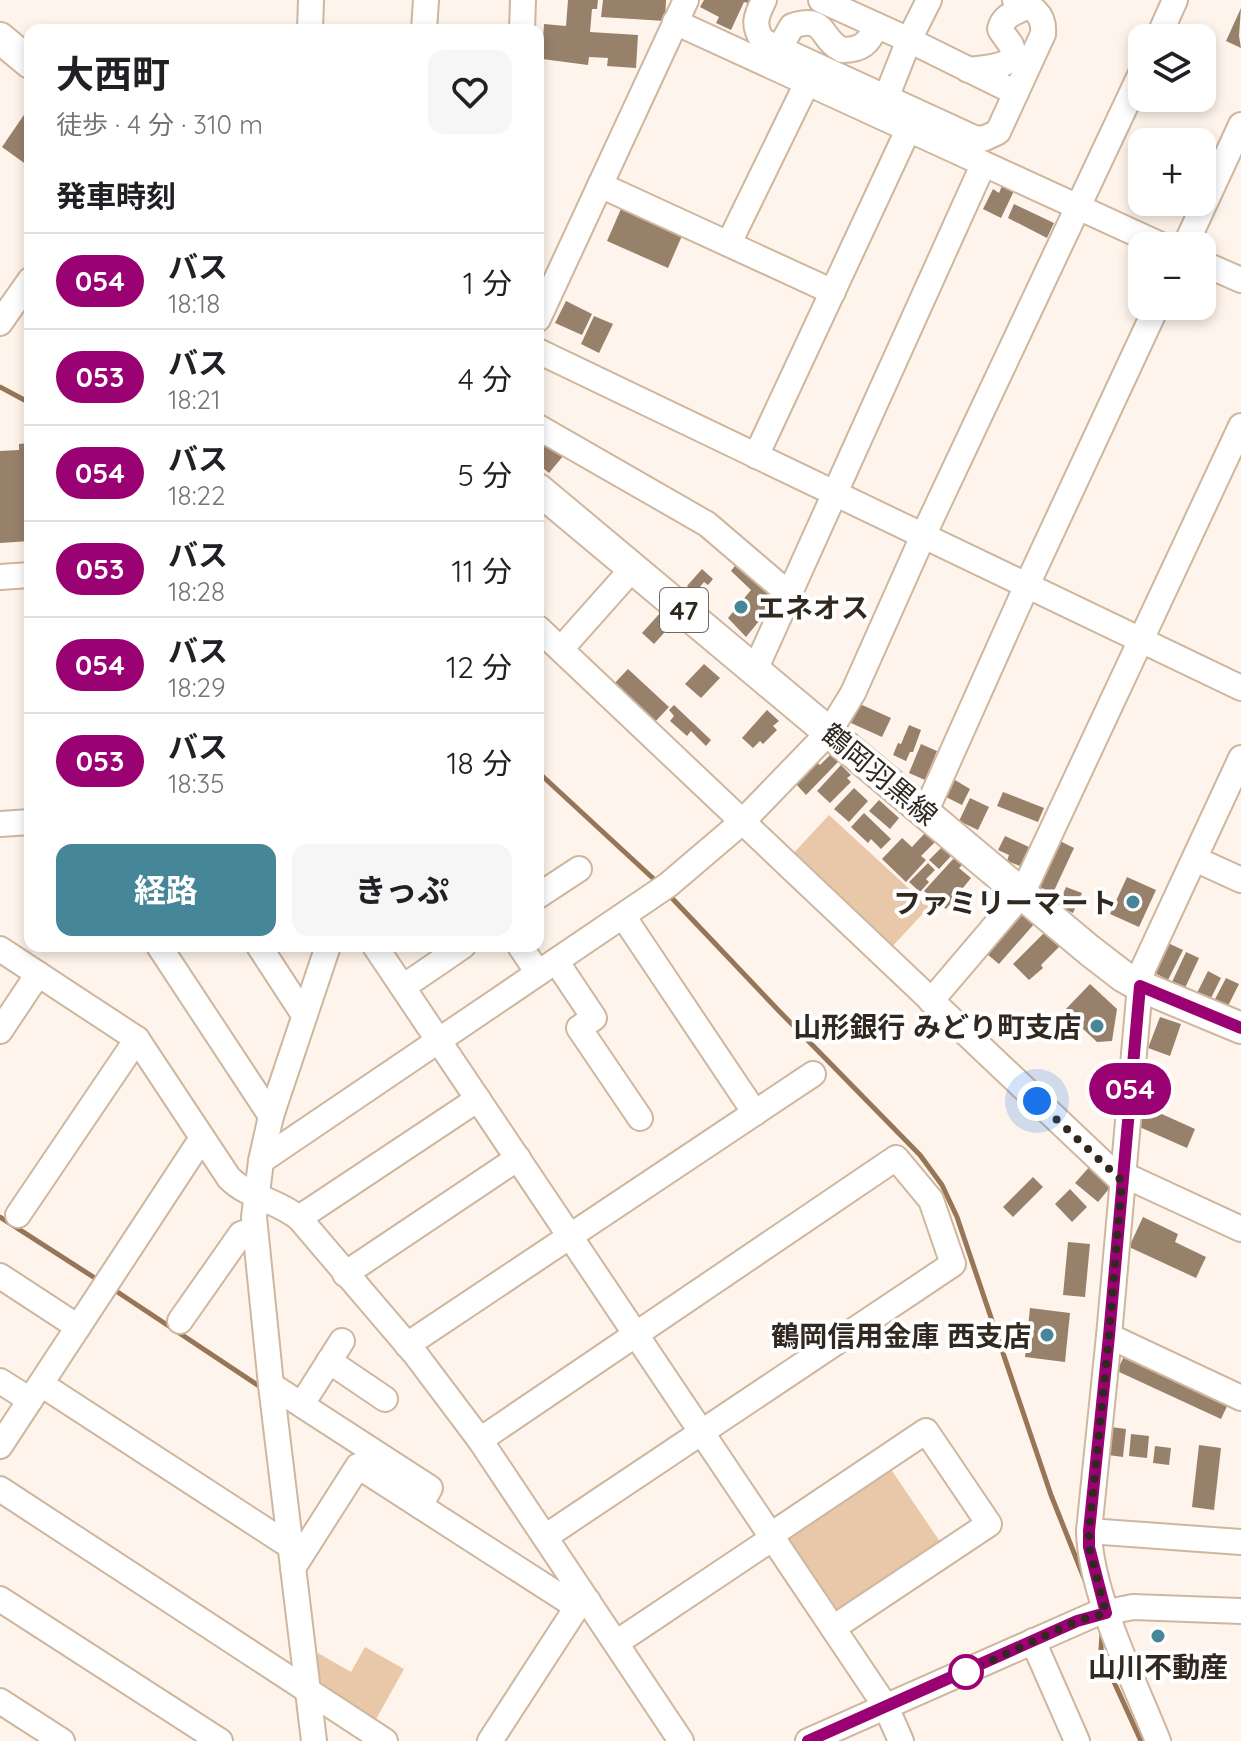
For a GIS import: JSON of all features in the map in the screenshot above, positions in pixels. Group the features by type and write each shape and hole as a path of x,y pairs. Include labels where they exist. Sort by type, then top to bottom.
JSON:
{"main road":[{"path":"0,38 24,58"},
{"name":"鶴岡羽黒線","path":"544,494 1124,977 1241,1028"}],"street":[{"path":"310,24 311,0"},
{"path":"424,24 426,0"},
{"path":"522,24 523,0"},
{"path":"544,306 686,0"},
{"path":"764,0 755,26 763,41 974,138 983,139 998,132 1043,34 1036,9 1022,3 1001,22 1000,29 1013,52 1010,61 1003,65 968,70"},
{"path":"886,98 929,0"},
{"path":"1164,24 1175,0"},
{"path":"836,3 876,26 1016,93"},
{"path":"675,22 1131,232"},
{"path":"779,49 792,26 802,22 814,22 821,26 829,40 842,50 863,47 876,26"},
{"path":"729,243 807,83"},
{"path":"261,1161 662,890 742,822 829,732 853,693 923,536 1128,101"},
{"path":"1191,232 1241,125"},
{"path":"756,456 908,130"},
{"path":"755,670 983,165"},
{"path":"600,185 833,292"},
{"path":"1216,269 1241,280"},
{"path":"0,323 24,289"},
{"path":"925,813 1150,320"},
{"path":"544,354 1241,688"},
{"path":"931,1001 1022,894 1241,426"},
{"path":"544,430 707,524 790,595"},
{"path":"561,649 633,568"},
{"path":"0,577 24,575"},
{"path":"544,633 931,1001 1122,1177 1241,1229"},
{"path":"1158,1741 1106,1613 1089,1547 1089,1531 1143,969 1241,758"},
{"path":"0,824 24,822"},
{"path":"1195,859 1241,880"},
{"path":"544,887 579,869"},
{"path":"623,916 755,1113"},
{"path":"0,949 137,1039 229,1178 239,1188 285,1207 299,1218 407,1345 480,1440 545,1537 582,1604 616,1643 681,1741"},
{"path":"163,952 271,1116"},
{"path":"263,952 304,1015"},
{"path":"314,1741 254,1230 261,1161 271,1116 326,952"},
{"path":"379,952 886,1707 901,1741"},
{"path":"403,987 454,952"},
{"path":"528,952 547,967 594,1018 579,1028 640,1118"},
{"path":"0,1031 38,974"},
{"path":"18,1215 137,1039"},
{"path":"407,1345 813,1074"},
{"path":"299,1218 478,1099"},
{"path":"0,1446 202,1138"},
{"path":"345,1274 518,1158"},
{"path":"480,1440 896,1158 931,1200 953,1264 545,1537"},
{"path":"180,1321 241,1234 254,1230"},
{"path":"0,1276 78,1327"},
{"path":"1109,1336 1241,1398"},
{"path":"302,1404 335,1351 385,1399"},
{"path":"0,1381 36,1392 292,1557"},
{"path":"271,1385 430,1488 420,1506"},
{"path":"616,1643 926,1431 989,1524 833,1628"},
{"path":"292,1557 358,1466 582,1604"},
{"path":"0,1489 385,1741"},
{"path":"1089,1531 1241,1542"},
{"path":"0,1599 220,1741"},
{"path":"490,1741 582,1604"},
{"path":"808,1741 1077,1621 1133,1607 1241,1611"},
{"path":"1033,1641 1077,1741"},
{"path":"0,1701 62,1741"}],"shaded area":[{"path":"829,815 929,907 889,950 789,858"},
{"path":"888,1465 943,1546 836,1617 782,1534"},
{"path":"365,1647 404,1669 375,1721 317,1687 318,1653 351,1672"}],"building":[{"path":"568,0 598,0 597,9 592,9 590,32 638,35 636,68 607,66 608,58 589,57 588,65 544,59 544,24 566,26"},
{"path":"603,0 666,0 665,21 601,17"},
{"path":"704,0 750,0 744,2 731,30 716,23 719,17 700,7"},
{"path":"1241,8 1239,36 1241,48 1226,41"},
{"path":"24,115 24,163 2,147"},
{"path":"1002,186 1014,191 1001,218 983,209 993,189 999,193"},
{"path":"624,202 685,229 668,268 607,241"},
{"path":"1014,204 1054,223 1047,238 1008,218"},
{"path":"566,301 592,314 582,335 555,323"},
{"path":"594,316 613,324 599,353 581,344"},
{"path":"544,440 564,455 549,473 544,469"},
{"path":"19,444 24,444 24,541 0,543 0,451 19,450"},
{"path":"740,559 781,594 746,637 728,618 751,590 731,571"},
{"path":"702,569 713,579 708,585 704,582 695,593 687,586"},
{"path":"661,612 673,623 654,644 642,633"},
{"path":"704,664 720,678 701,698 685,684"},
{"path":"628,669 669,707 653,724 612,686"},
{"path":"860,704 891,718 882,737 851,723"},
{"path":"674,705 711,740 706,746 691,731 687,736 670,721 674,716 669,710"},
{"path":"767,710 779,721 773,726 777,730 763,744 760,741 753,748 742,738"},
{"path":"909,725 921,730 906,761 893,755"},
{"path":"921,744 937,751 925,780 909,773"},
{"path":"830,755 838,762 806,795 796,784 817,762 820,765"},
{"path":"841,765 851,775 847,778 851,782 830,803 817,791"},
{"path":"955,780 970,789 962,805 946,797"},
{"path":"854,788 868,801 849,822 834,809"},
{"path":"1003,792 1044,808 1038,822 997,806"},
{"path":"970,798 989,807 978,830 959,821"},
{"path":"879,800 899,818 890,829 869,811"},
{"path":"864,813 891,839 881,849 871,839 868,843 851,827"},
{"path":"925,833 935,842 921,856 926,860 906,882 882,859 902,838 912,847"},
{"path":"1005,836 1029,847 1020,866 1007,861 1009,855 998,850"},
{"path":"1056,839 1074,848 1053,893 1035,885"},
{"path":"942,847 951,856 939,869 929,860"},
{"path":"954,858 962,865 959,868 971,878 946,909 924,891"},
{"path":"928,863 935,870 920,892 909,882"},
{"name":"ファミリーマート","path":"1127,877 1156,890 1139,927 1110,914"},
{"path":"1066,887 1082,893 1073,913 1058,906"},
{"path":"1018,909 1035,923 999,964 982,950"},
{"path":"1048,929 1063,943 1029,980 1013,964"},
{"path":"1168,943 1183,950 1168,980 1153,972"},
{"path":"1186,952 1199,958 1185,988 1172,982"},
{"path":"1208,971 1221,978 1210,1000 1197,993"},
{"path":"1226,978 1239,984 1227,1008 1214,1001"},
{"name":"山形銀行 みどり町支店","path":"1090,984 1117,1009 1112,1041 1097,1042 1064,1011"},
{"path":"1160,1017 1181,1024 1170,1056 1148,1048"},
{"path":"1144,1106 1195,1129 1187,1148 1135,1125"},
{"path":"1091,1165 1113,1184 1098,1202 1075,1183"},
{"path":"1033,1177 1043,1187 1013,1217 1003,1207"},
{"path":"1070,1189 1087,1207 1072,1222 1055,1204"},
{"path":"1143,1217 1178,1234 1175,1242 1206,1257 1196,1278 1129,1247"},
{"path":"1068,1242 1090,1244 1085,1297 1063,1295"},
{"name":"鶴岡信用金庫 西支店","path":"1030,1308 1070,1313 1065,1362 1025,1357"},
{"path":"1126,1352 1230,1400 1221,1419 1117,1371"},
{"path":"1111,1427 1126,1429 1123,1457 1108,1455"},
{"path":"1131,1434 1149,1436 1147,1458 1129,1456"},
{"path":"1199,1445 1221,1448 1214,1510 1192,1507"},
{"path":"1155,1446 1171,1448 1169,1465 1153,1463"}],"waterway":[{"path":"0,387 24,400"},
{"path":"544,778 657,882"},
{"path":"669,895 920,1155 942,1185 957,1217 1051,1495 1086,1583"},
{"path":"0,1217 98,1280"},
{"path":"110,1287 262,1388"},
{"path":"1102,1634 1101,1649 1109,1671 1141,1741"}],"bus line":[{"name":"054","path":"808,1741 1077,1621 1106,1613 1089,1547 1089,1531 1140,986 1241,1028"}],"place":[{"name":"エネオス","path":"741,607"},
{"name":"ファミリーマート","path":"1133,902"},
{"name":"山形銀行 みどり町支店","path":"1097,1026"},
{"name":"鶴岡信用金庫 西支店","path":"1047,1335"},
{"name":"山川不動産","path":"1158,1636"}],"route":[{"path":"966,1672 960,1675 1077,1621 1106,1613 1089,1547 1089,1531 1122,1181 1037,1101"}]}
